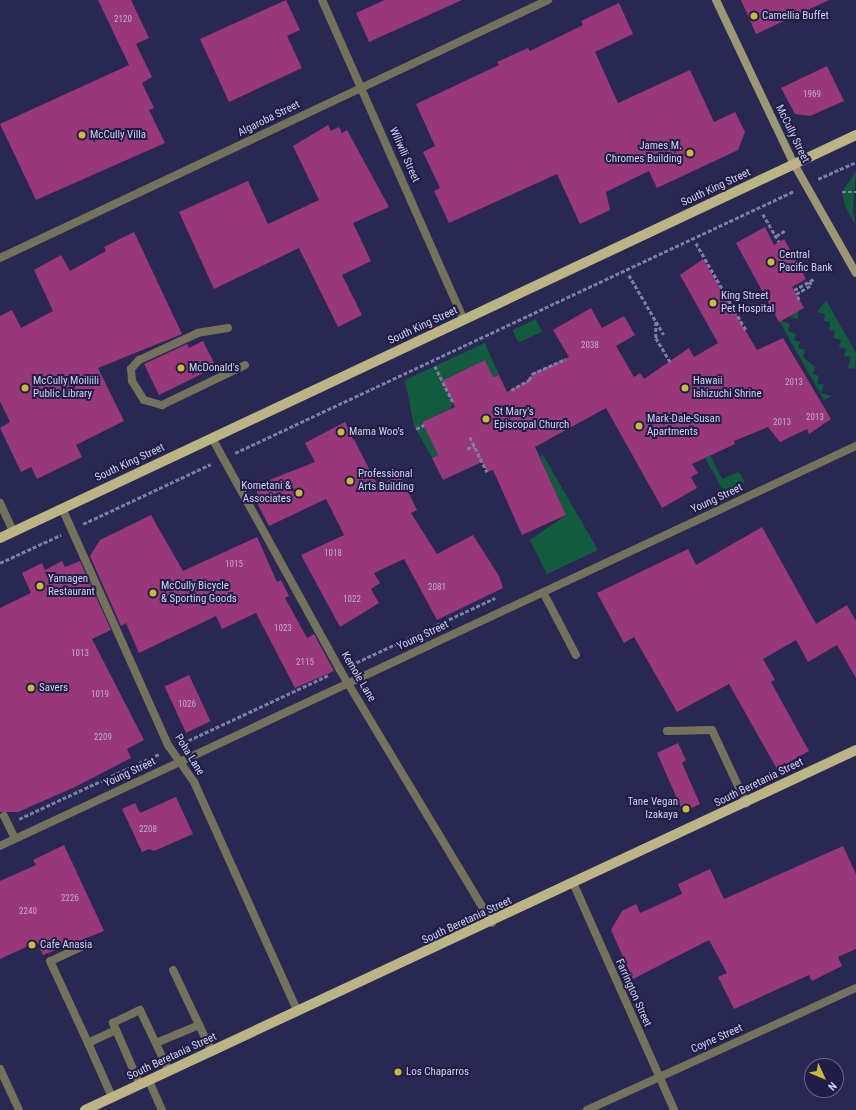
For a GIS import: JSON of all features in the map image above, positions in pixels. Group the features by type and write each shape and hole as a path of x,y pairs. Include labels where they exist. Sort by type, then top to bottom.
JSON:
{"main road":[{"name":"McCully Street","path":"716,0 794,164 856,273"},
{"name":"South King Street","path":"0,538 856,135"},
{"name":"South Beretania Street","path":"85,1110 574,885 856,750"}],"street":[{"name":"Wiliwili Street","path":"322,0 464,320"},
{"name":"Algaroba Street","path":"0,258 361,86 548,0"},
{"path":"228,328 198,333 139,360 131,369 132,381 144,400 162,404 245,365"},
{"name":"Kemole Lane","path":"212,438 349,683 492,923"},
{"name":"Young Street","path":"0,846 856,446"},
{"path":"0,503 13,531"},
{"name":"Poha Lane","path":"62,508 168,745 194,782 298,1012"},
{"path":"543,592 576,654"},
{"path":"667,731 712,730 746,803"},
{"path":"6,820 15,840"},
{"name":"Farrington Street","path":"574,885 674,1110"},
{"path":"84,945 50,961 112,1097"},
{"path":"173,970 212,1052"},
{"name":"Coyne Street","path":"587,1110 856,988"},
{"path":"162,1110 144,1083 112,1023 140,1010 169,1071"},
{"path":"156,1043 199,1025"},
{"path":"88,1043 116,1030"},
{"path":"0,1069 19,1110"}],"path":[{"path":"845,167 856,162"},
{"path":"842,192 856,192"},
{"path":"237,452 764,205"},
{"path":"763,214 779,242"},
{"path":"776,236 786,230"},
{"path":"696,243 746,330"},
{"path":"629,275 664,335"},
{"path":"794,290 814,279"},
{"path":"799,300 796,294 811,285 810,281"},
{"path":"656,321 656,338 671,363"},
{"path":"511,390 529,380 532,374 566,359"},
{"path":"435,366 453,402"},
{"path":"416,429 424,425"},
{"path":"470,437 487,472"},
{"path":"467,449 474,446"},
{"path":"84,524 196,472"},
{"path":"0,563 62,534"},
{"path":"177,746 335,672"},
{"path":"6,820 163,752"}],"green space":[{"path":"856,171 853,210 856,226 845,206 842,192"},
{"path":"826,300 856,353 855,369 848,368 851,357 844,356 846,349 839,347 841,340 833,338 835,331 829,330 830,322 824,321 825,314 817,312"},
{"path":"799,311 798,319 785,315 782,321 790,324 788,331 796,334 794,340 800,342 798,348 805,350 803,357 815,367 813,374 819,376 817,383 824,385 821,393 832,396 824,400 774,312"},
{"path":"536,319 542,332 518,343 512,330"},
{"path":"485,343 499,375 493,377 485,360 442,381 453,402 450,409 422,422 438,455 432,458 414,426 405,380"},
{"path":"543,455 598,550 547,574 530,540 566,515 540,457"},
{"path":"710,455 722,479 739,472 745,482 724,492 705,458"}],"building":[{"name":"McCully Villa","path":"98,0 131,0 149,38 136,44 152,77 142,83 154,108 149,110 165,143 36,200 0,124 129,65"},
{"path":"286,0 300,30 287,36 302,68 229,102 200,39"},
{"path":"385,0 462,0 369,42 356,13"},
{"path":"741,0 829,0 756,34"},
{"path":"619,3 633,34 595,52 618,103 690,70 714,122 735,112 745,132 738,150 657,188 649,171 606,192 610,210 580,224 557,174 449,223 434,191 440,188 423,152 435,146 416,104 499,65 497,62 528,48 530,51 583,25 581,21"},
{"path":"827,66 844,101 810,116 795,114 781,88"},
{"path":"328,125 331,131 339,127 342,133 347,130 389,207 353,223 371,261 342,275 362,315 338,327 299,248 214,289 179,212 248,181 268,224 319,200 293,146"},
{"name":"Central Pacific Bank","path":"765,227 774,245 784,239 806,279 792,287 804,308 779,322 736,243"},
{"path":"134,232 182,334 98,368 124,421 76,445 82,457 37,479 31,467 21,472 0,428 10,422 0,401 0,316 12,310 21,328 53,311 34,270 61,255 70,271 106,251 104,247"},
{"path":"703,259 757,350 783,338 831,419 809,434 807,429 780,442 768,427 734,441 735,444 692,464 698,473 691,477 697,488 662,508 606,408 535,447 566,515 522,535 493,470 487,472 482,462 443,480 432,458 438,455 422,422 455,407 442,381 485,360 493,377 499,375 507,392 529,380 532,374 569,357 553,330 591,308 602,328 624,316 635,335 616,346 634,377 640,373 644,379 689,348 694,357 718,343 680,275"},
{"name":"McDonald's","path":"203,341 216,367 159,395 144,364 187,344 189,348"},
{"path":"345,422 378,486 400,475 417,510 411,513 437,554 473,535 499,576 503,588 437,620 404,559 374,573 380,583 371,589 379,603 340,627 301,555 344,535 326,499 269,526 256,501 260,499 254,486 315,462 305,443"},
{"path":"151,515 183,571 257,537 277,582 281,580 289,596 285,598 307,638 314,634 334,671 295,688 256,613 222,629 216,616 139,653 126,623 121,626 90,556 100,540"},
{"path":"762,527 816,624 847,605 856,621 856,678 837,645 808,662 796,640 763,659 775,680 771,682 809,751 777,769 729,684 677,712 634,637 624,643 597,593 688,549 696,565"},
{"path":"62,561 65,567 80,561 111,630 92,639 144,740 127,749 131,758 75,787 18,812 0,812 0,608 31,593 22,573 42,563 45,570"},
{"path":"189,675 211,721 186,733 165,686"},
{"path":"678,743 686,760 682,763 700,804 683,812 657,753"},
{"path":"176,797 193,834 154,851 149,849 142,852 122,809 135,803 140,813"},
{"path":"64,845 104,931 43,955 37,942 0,959 0,881 36,865 33,860"},
{"path":"843,846 856,874 856,949 838,957 842,966 812,981 809,975 734,1009 718,977 727,973 709,940 633,979 611,930 622,911 636,904 640,913 682,894 678,884 710,869 724,899"}],"place":[{"name":"Camellia Buffet","path":"754,16"},
{"name":"McCully Villa","path":"82,135"},
{"name":"James M. Chromes Building","path":"690,153"},
{"name":"Central Pacific Bank","path":"771,262"},
{"name":"King Street Pet Hospital","path":"713,303"},
{"name":"McDonald's","path":"181,368"},
{"name":"McCully Moiliili Public Library","path":"25,388"},
{"name":"Hawaii Ishizuchi Shrine","path":"685,388"},
{"name":"St Mary's Episcopal Church","path":"486,419"},
{"name":"Mark-Dale-Susan Apartments","path":"639,426"},
{"name":"Mama Woo’s","path":"341,432"},
{"name":"Professional Arts Building","path":"350,481"},
{"name":"Kometani & Associates","path":"299,493"},
{"name":"Yamagen Restaurant","path":"40,586"},
{"name":"McCully Bicycle & Sporting Goods","path":"153,593"},
{"name":"Savers","path":"31,688"},
{"name":"Tane Vegan Izakaya","path":"686,809"},
{"name":"Cafe Anasia","path":"32,945"},
{"name":"Los Chaparros","path":"398,1072"}]}
